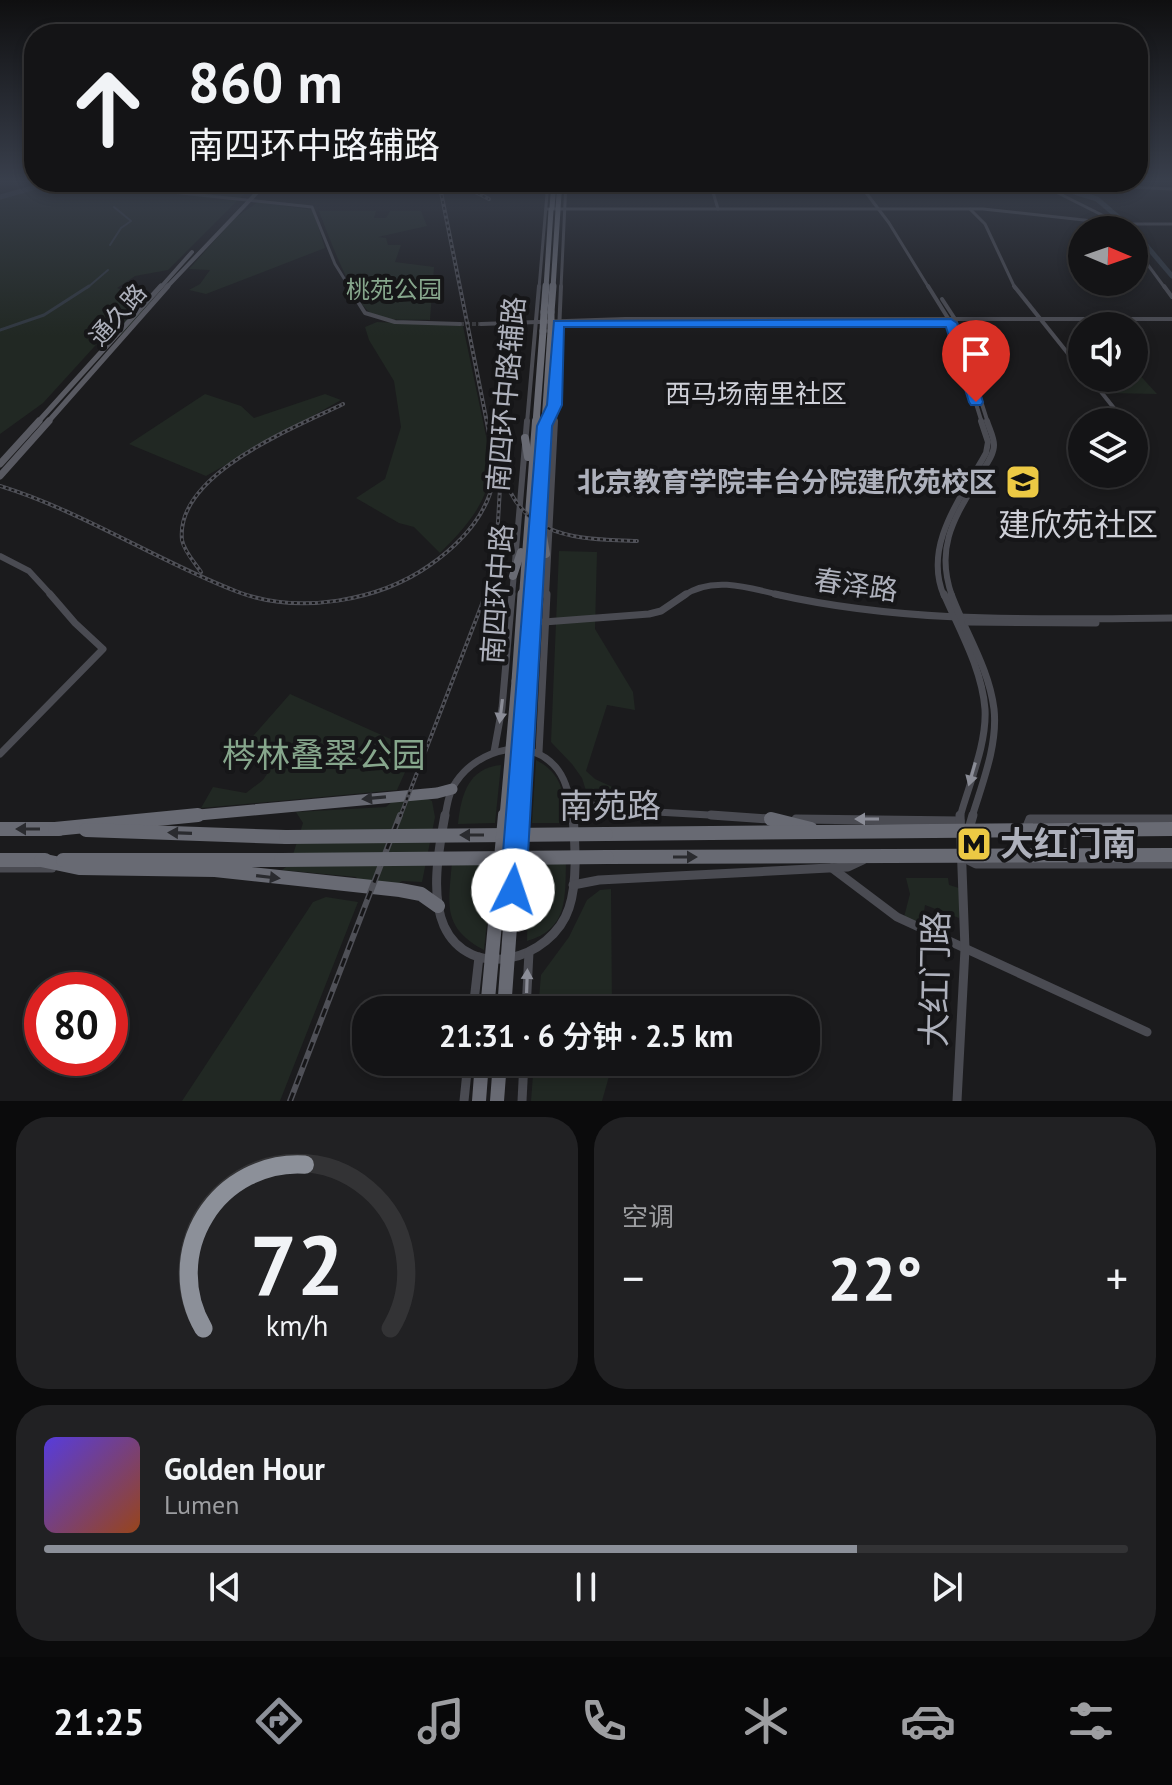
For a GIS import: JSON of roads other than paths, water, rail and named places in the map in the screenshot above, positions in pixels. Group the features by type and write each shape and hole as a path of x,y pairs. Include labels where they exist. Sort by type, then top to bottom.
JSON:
{"highway":[{"name":"南四环中路","path":"549,317 548,263 552,233"},
{"name":"南四环中路","path":"505,996 523,681 530,484 556,257 556,233"},
{"path":"542,250 548,263"},
{"path":"556,257 562,263"},
{"name":"南四环中路","path":"489,996 539,516 547,331"},
{"path":"544,426 554,405"},
{"path":"525,438 530,484"},
{"path":"539,516 546,554"},
{"path":"513,576 527,530"},
{"path":"55,829 437,793 452,789"},
{"path":"771,819 826,833"},
{"name":"南苑路","path":"0,829 286,837 826,833 962,827 1172,829"},
{"name":"南苑路","path":"0,860 1126,855 1169,861"},
{"path":"41,860 79,868 215,870 400,890 421,894 438,906"},
{"path":"479,1101 481,1076"},
{"path":"497,1101 499,1076"}],"main road":[{"name":"通久路","path":"0,464 177,267 213,233"},
{"name":"通久路","path":"0,476 215,233"},
{"path":"324,233 335,264 368,315 395,322 460,324"},
{"name":"南四环中路辅路","path":"539,752 554,405 542,250 547,233"},
{"name":"南四环中路辅路","path":"494,752 502,708 525,438 562,263 558,233"},
{"path":"895,233 953,321 994,443 992,455 944,547 948,582 981,683 985,711 962,827"},
{"path":"989,233 1013,285 1068,352"},
{"path":"1148,265 1172,297"},
{"path":"481,324 549,317 1172,321"},
{"path":"953,321 988,442 986,453 937,545 937,583 960,620 987,680 994,714 989,751 962,827"},
{"path":"1099,392 1112,408"},
{"path":"0,556 11,559 34,574 80,630 103,649 0,754"},
{"name":"春泽路","path":"544,624 650,617 663,613 697,590 717,587 747,590 815,605 960,620 1172,620"},
{"path":"526,748 539,752 558,769 571,797 573,885 569,910 553,936 529,952 499,961 479,957 453,941 438,906 441,846 452,789 475,763 494,752 526,748"},
{"path":"571,797 604,809 962,827"},
{"path":"1026,830 1030,819 1172,819"},
{"name":"大红门路","path":"957,1101 965,949 962,827"},
{"path":"573,885 599,880 848,867 869,857"},
{"path":"962,857 976,864 1169,861"},
{"path":"0,868 79,868"},
{"path":"832,868 897,917 1147,1032"},
{"path":"527,996 529,952"},
{"path":"475,996 479,957"},
{"path":"464,1101 467,1076"},
{"path":"522,1101 523,1076"}],"waterway":[{"path":"110,245 118,233"},
{"path":"1148,248 1172,276"},
{"path":"87,288 108,270"},
{"path":"0,330 44,315 89,286"}],"tunnel":[{"path":"460,324 481,324"}],"railway":[{"path":"400,817 482,604 496,555 500,488 449,233"},
{"path":"201,572 182,540 185,516 197,494 242,456 343,404"},
{"path":"0,486 61,509 238,592 287,603 312,603 338,601 387,588 430,565 471,528 485,505 494,479"},
{"path":"505,480 527,515 542,525 577,537 637,541"},
{"path":"290,1101 400,815"}],"place":[{"name":"北京教育学院丰台分院建欣苑校区","path":"1023,482"},
{"name":"大红门南","path":"974,844"}],"district":[{"name":"西马场南里社区","path":"756,394"},
{"name":"建欣苑社区","path":"1078,525"}],"park label":[{"name":"桃苑公园","path":"394,290"},
{"name":"梣林叠翠公园","path":"324,755"}]}
